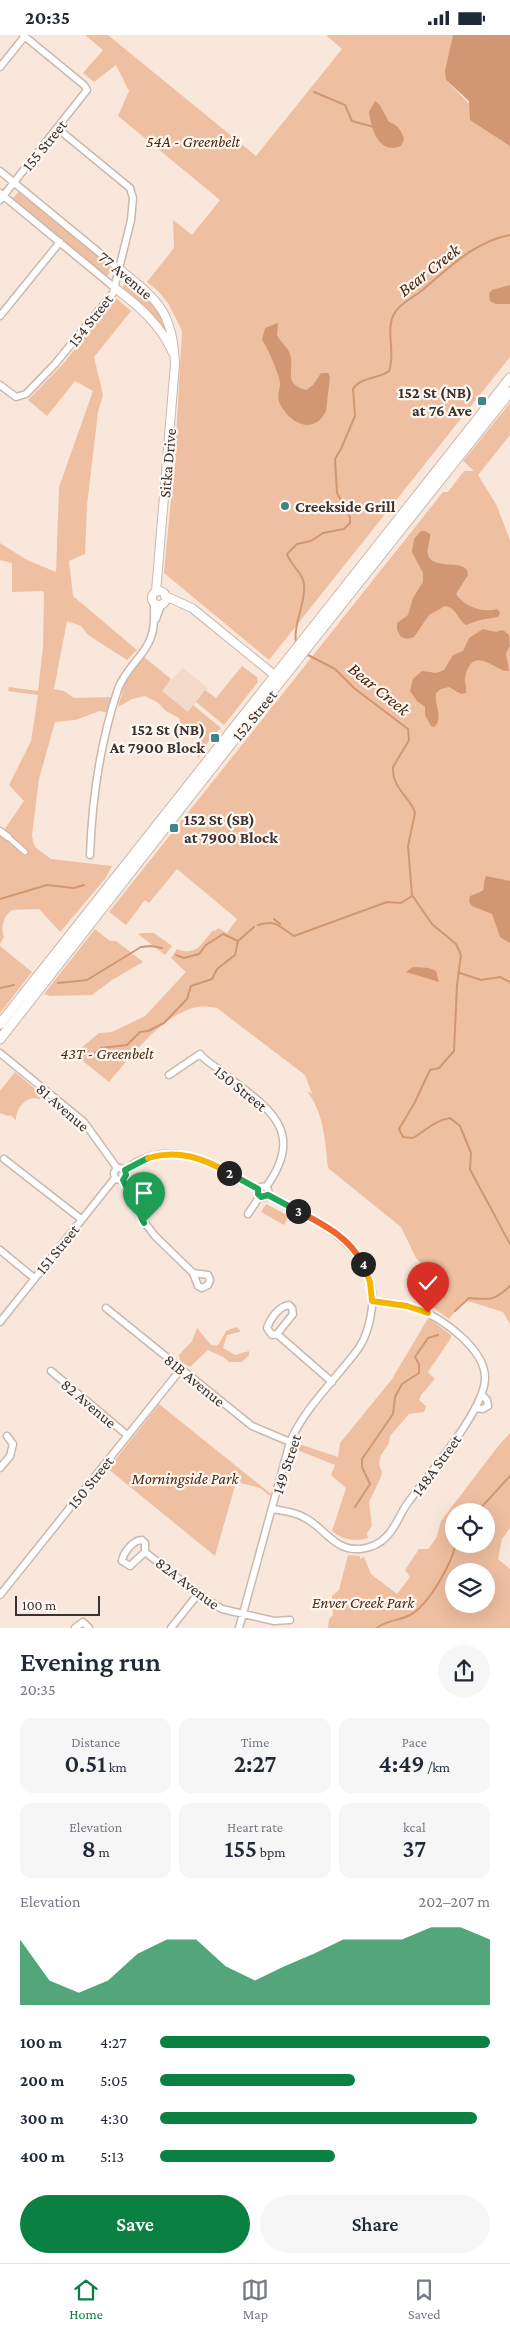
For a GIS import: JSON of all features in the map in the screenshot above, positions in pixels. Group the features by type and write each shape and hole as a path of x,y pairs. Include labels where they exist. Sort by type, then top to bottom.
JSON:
{"main road":[{"name":"152 Street","path":"0,1039 282,681 304,638 510,378"},
{"name":"152 Street","path":"0,1024 274,675 309,647 510,392"}],"street":[{"path":"0,67 24,36"},
{"name":"155 Street","path":"1,196 87,90 84,85 24,36"},
{"name":"154 Street","path":"0,385 16,397 26,394 55,364 113,293 131,220 132,193 126,185 57,128"},
{"name":"77 Avenue","path":"0,171 150,293 162,309 172,332 175,357"},
{"name":"77 Avenue","path":"1,196 60,242 152,319 164,334 175,357"},
{"path":"0,316 60,242"},
{"name":"Sitka Drive","path":"160,598 159,569 175,357"},
{"path":"90,855 91,818 111,715 123,678 150,640 160,598 186,605 282,681"},
{"path":"0,831 26,852"},
{"name":"81 Avenue","path":"0,1053 84,1122 117,1168"},
{"name":"150 Street","path":"169,1075 200,1054 270,1111 282,1132 284,1150 279,1167 266,1187"},
{"path":"123,1180 118,1181 115,1178 117,1168 125,1170 152,1157 182,1154 209,1162 259,1193 264,1198 268,1195 266,1187 262,1186 259,1193 248,1214"},
{"path":"4,1159 81,1219"},
{"path":"123,1180 126,1175 125,1170"},
{"name":"151 Street","path":"0,1322 34,1277 115,1178"},
{"path":"123,1180 148,1229 193,1273"},
{"name":"149 Street","path":"239,1628 290,1442 304,1417 357,1351 364,1339 370,1322 372,1301 365,1268 348,1243 332,1230 268,1195"},
{"path":"0,1250 34,1277"},
{"name":"148A Street","path":"273,1509 302,1516 338,1544 358,1549 376,1544 390,1533 406,1506 457,1437 482,1395 485,1378 482,1362 470,1345 430,1315 407,1306 372,1301"},
{"path":"276,1334 293,1312 289,1305 282,1307 268,1326 268,1332 276,1334 332,1382"},
{"name":"81B Avenue","path":"106,1308 256,1429 290,1442"},
{"name":"150 Street","path":"0,1595 181,1369"},
{"name":"82 Avenue","path":"51,1371 127,1435"},
{"path":"475,1408 483,1409 488,1406 487,1400 482,1395"},
{"path":"0,1468 12,1451 13,1444 7,1436"},
{"name":"82A Avenue","path":"146,1553 198,1594 222,1609 274,1621 290,1621"},
{"path":"170,1628 198,1594"},
{"path":"76,1628 83,1622 89,1628"}],"shaded area":[{"path":"453,35 510,35 510,146 470,120 469,101 446,80 445,71"},
{"path":"375,101 380,105 389,122 400,130 404,139 401,146 387,147 382,144 374,133 369,112"},
{"path":"510,285 510,304 496,304 490,301 489,294 492,290"},
{"path":"278,323 277,335 290,354 291,376 294,384 306,390 313,385 321,373 328,373 330,377 326,411 321,419 308,425 301,424 288,416 279,402 279,379 273,361 262,340 265,328"},
{"path":"421,531 430,534 428,556 430,559 440,564 459,565 467,570 468,575 456,594 460,599 474,608 497,609 500,613 498,617 466,625 455,611 445,606 429,615 414,637 407,639 401,637 397,630 397,623 408,615 413,598 423,582 423,573 412,552 414,539"},
{"path":"483,629 496,632 503,630 509,635 510,646 506,653 509,671 479,660 474,662 469,667 465,677 466,693 461,694 449,687 441,689 436,693 438,720 434,727 431,726 425,715 425,707 417,701 410,691 413,679 422,671 436,673 444,670 453,655 463,651 469,638"},
{"path":"183,668 208,688 188,712 161,691"},
{"path":"486,876 510,881 510,943 500,937 492,914 472,906 469,902 470,896 484,889"},
{"path":"413,967 429,968 436,971 439,982 406,972"}],"green space":[{"name":"54A - Greenbelt","path":"85,35 108,35 256,156 342,49 326,35 453,35 446,80 510,146 510,357 269,660 164,573 175,457 182,331 168,303 147,282 174,248 173,220 192,235 220,200 118,116 129,91 116,65 94,82 83,73 103,50"},
{"path":"20,190 114,268 106,277 12,200"},
{"path":"126,277 161,311 171,343 152,315 122,291"},
{"path":"116,298 131,311 94,357 103,395 98,412 87,505 85,554 69,561 73,596 137,650 127,660 88,635 81,626 67,621 54,689 64,691 74,698 113,697 108,713 100,711 75,720 55,722 39,779 32,835 36,848 51,859 112,866 105,879 60,932 39,909 12,910 4,922 2,930 4,937 0,944 0,827 4,830 24,801 9,785 31,741 38,695 8,691 9,687 38,691 43,647 44,593 42,591 12,592 12,563 0,560 0,543 27,560 56,572 59,487 93,391 75,381 47,416 28,400 62,365"},
{"path":"510,403 510,435 478,475 496,504 510,540 510,1324 503,1312 465,1300 449,1319 431,1306 442,1284 416,1258 401,1227 328,1168 323,1128 317,1109 307,1091 312,1094 305,1075 217,1008 197,1007 184,1011 172,1018 148,1037 109,1082 74,1054 99,1033 112,1032 145,1016 186,972 171,958 177,949 184,951 194,950 202,944 213,930 215,931 218,928 227,933 237,919 177,869 149,903 145,900 126,925 109,912 443,492 448,492 464,471 474,471 463,461"},
{"path":"144,657 171,679 162,691 188,712 193,705 221,728 208,743 198,760 197,750 202,731 181,724 179,718 145,696 132,699 118,707 126,679"},
{"path":"242,666 257,677 258,682 224,725 196,702 205,690 216,698"},
{"name":"43T - Greenbelt","path":"95,929 110,941 116,941 143,962 112,980 92,995 50,996 44,994"},
{"path":"154,933 172,946 165,955 138,934"},
{"path":"0,946 32,972 0,1013"},
{"path":"15,1072 42,1095 40,1099 35,1098 23,1103 16,1115 16,1120 10,1115 0,1113 0,1091"},
{"path":"266,1204 289,1216 284,1225 261,1212"},
{"path":"430,1319 451,1335 451,1338 428,1372 435,1379 419,1400 426,1406 424,1412 409,1414 390,1436 389,1443 381,1455 379,1464 382,1472 381,1477 369,1502 372,1526 367,1533 368,1538 354,1540 345,1538 332,1531 346,1488 331,1475 335,1465 297,1450 299,1444 338,1457 340,1443 392,1379 427,1320"},
{"path":"236,1327 240,1332 227,1335 223,1348 235,1355 249,1351 249,1355 242,1362 229,1362 208,1350 190,1367 180,1361 179,1355 192,1341 197,1328 211,1345 216,1346 226,1331"},
{"name":"Morningside Park","path":"159,1404 271,1494 270,1496 260,1488 236,1482 215,1556 108,1469"},
{"name":"Enver Creek Park","path":"510,1433 510,1528 502,1539 498,1559 510,1569 510,1628 328,1628 329,1619 333,1615 332,1596 339,1590 348,1555 360,1556 360,1559 364,1557 371,1574 397,1594 410,1577 405,1570 419,1549 428,1549 431,1545 437,1536 441,1521 445,1516 445,1553 495,1553 495,1503 455,1503"}],"waterway":[{"path":"314,92 345,105 352,121 374,127"},
{"name":"Bear Creek","path":"296,643 296,628 303,599 304,584 287,554 297,544 311,541 323,533 344,529 350,523 350,517 337,493 335,459 355,416 353,389 360,382 389,371 391,364 391,321 399,307 462,257 484,244 510,235"},
{"name":"Bear Creek","path":"306,654 335,669 354,688 408,729 409,740 393,767 393,774 398,787 415,813 408,846 412,895 432,924 456,944 461,955 457,985 454,1051 439,1068 430,1070 414,1104 399,1129 403,1137 413,1138 444,1119 450,1118 460,1126 471,1153 470,1169 510,1244"},
{"path":"0,899 47,885 74,888 84,885"},
{"path":"258,925 274,923 294,936 387,902 401,903 412,896"},
{"path":"274,919 280,924"},
{"path":"176,955 184,958 199,954 206,945 223,934 238,941 254,927"},
{"path":"91,1056 101,1048 127,1045 140,1032 148,1031 164,1023 187,999 191,986 212,979 217,969 235,955 238,941"},
{"path":"58,983 87,980 141,947 162,948"},
{"path":"460,973 481,980 500,977 510,982"},
{"path":"0,988 14,985"},
{"path":"455,1311 469,1298 496,1297 510,1286"},
{"path":"355,1507 370,1484 362,1467 362,1459 393,1414 395,1397 402,1384 419,1373 419,1364 415,1357 428,1338 438,1335"},
{"path":"485,1503 510,1476"},
{"path":"377,1628 384,1623 410,1615 417,1610 432,1593 444,1573 453,1553"}],"place":[{"name":"152 St (NB) at 76 Ave","path":"482,401"},
{"name":"Creekside Grill","path":"285,506"},
{"name":"152 St (NB) At 7900 Block","path":"215,738"},
{"name":"152 St (SB) at 7900 Block","path":"174,828"}],"route":[{"path":"144,1223 123,1180 126,1177 125,1170 140,1161 162,1155 182,1154 199,1158 258,1189 258,1194 261,1197 264,1198 268,1195 341,1236 362,1262 372,1293 372,1301 407,1306 428,1313"}]}
